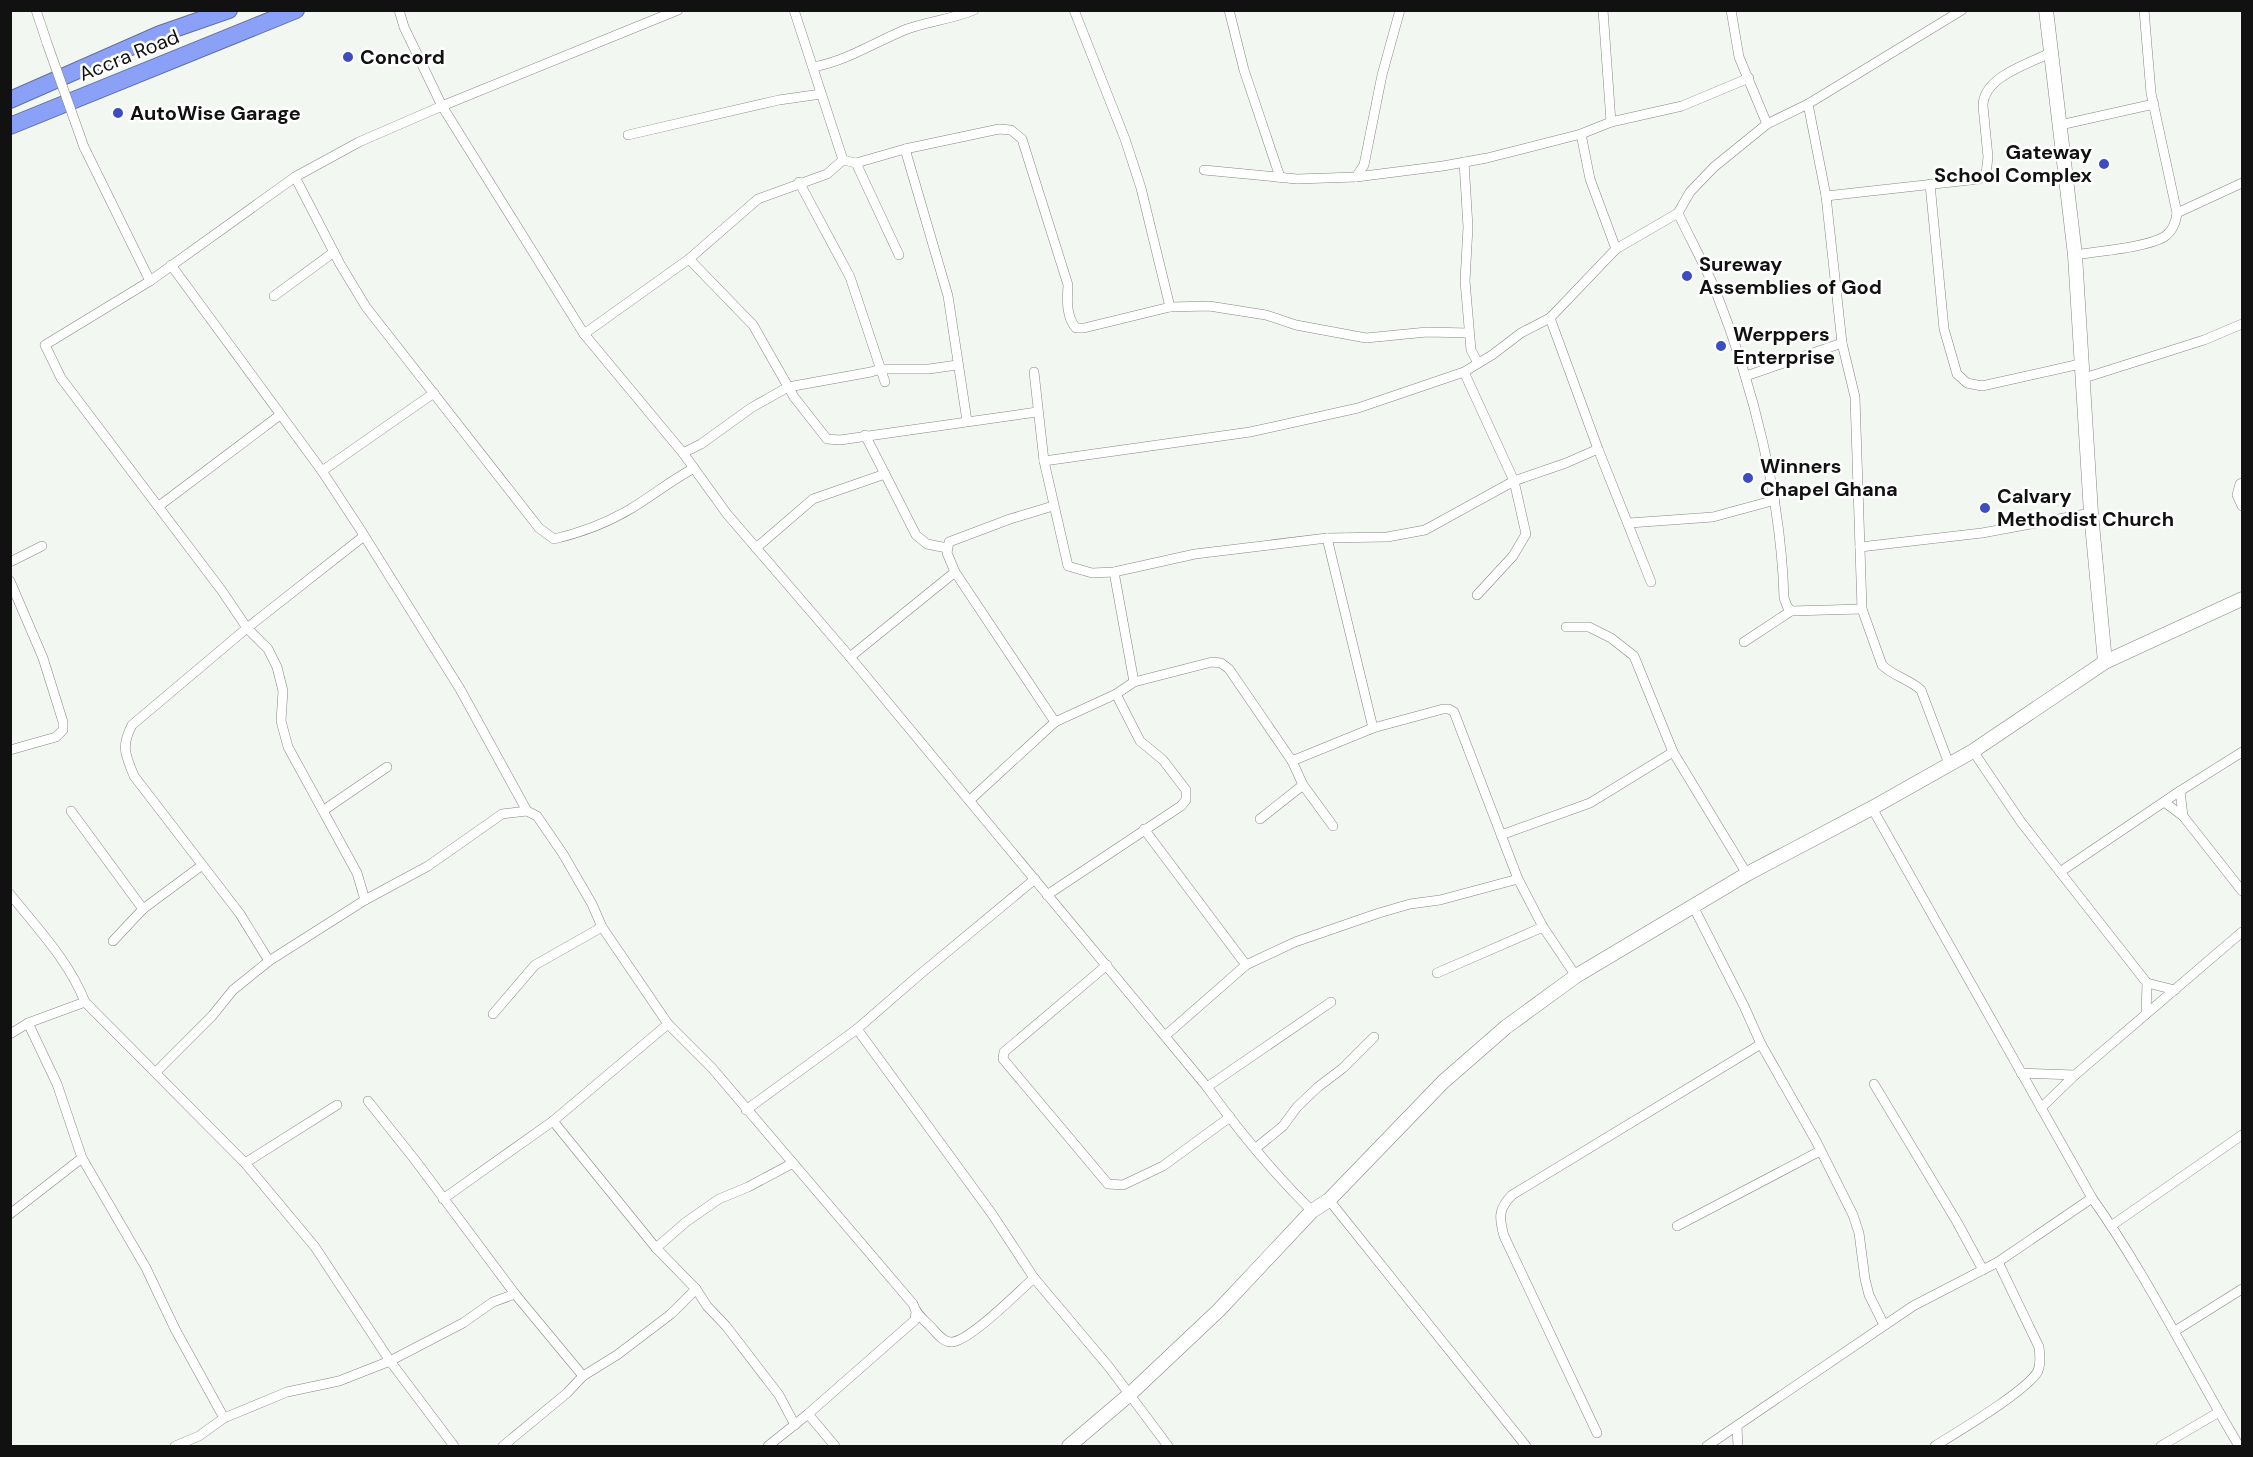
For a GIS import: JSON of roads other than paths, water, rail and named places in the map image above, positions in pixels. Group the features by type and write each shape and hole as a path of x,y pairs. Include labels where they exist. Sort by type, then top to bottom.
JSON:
{"highway":[{"name":"Accra Road","path":"10,126 296,10"},
{"name":"Accra Road","path":"10,100 160,34 224,11"}],"street":[{"path":"36,10 84,147 150,281"},
{"path":"392,10 400,14 442,106 584,333 684,453 727,514 850,657 1107,965 1256,1148 1263,1161 1312,1211"},
{"path":"365,900 357,873 288,747 281,721 283,691 277,667 268,649 247,628 159,506 61,378 45,345 150,281 296,177 359,142 678,10"},
{"path":"794,10 843,160"},
{"path":"813,68 851,56 910,28 974,10"},
{"path":"1074,10 1125,139 1141,188 1170,307"},
{"path":"1229,10 1244,70 1280,177"},
{"path":"1356,177 1364,165 1382,75 1400,10"},
{"path":"1603,10 1611,122"},
{"path":"1044,461 1250,432 1358,408 1464,372 1521,333 1550,318 1616,249 1678,213 1690,192 1714,167 1767,124 1808,104 1962,10"},
{"path":"2046,10 2075,255 2081,379 2105,662"},
{"path":"2075,255 2149,243 2165,236 2175,225 2178,213 2151,93 2144,10"},
{"path":"1732,11 1739,57 1767,124"},
{"path":"1826,196 1979,179 1986,174 1989,157 1983,106 1986,90 1997,79 2050,53"},
{"path":"1204,170 1297,179 1356,177 1464,162 1581,134 1611,122 1682,106 1749,78"},
{"path":"627,135 779,100 821,94"},
{"path":"1808,104 1826,196 1842,343 1855,397 1862,609 1882,665 1915,684 1921,690 1949,764"},
{"path":"2060,125 2154,104"},
{"path":"843,160 856,163 905,149 999,129 1011,130 1022,139 1068,285 1067,303 1072,323 1076,328 1170,307 1209,306 1266,315 1296,325 1366,338 1427,332 1469,333"},
{"path":"1581,134 1590,179 1616,249"},
{"path":"905,149 948,296 967,421"},
{"path":"584,333 689,258 758,198 827,174 843,160"},
{"path":"1464,162 1468,217 1465,281 1471,350 1478,363"},
{"path":"856,163 899,255"},
{"path":"296,177 334,252 366,307 539,528 554,539 575,534 631,509 662,486 694,468"},
{"path":"799,182 850,277 885,382"},
{"path":"2178,213 2242,183"},
{"path":"1930,184 1944,328 1956,374 1967,383 1982,386 2080,364"},
{"path":"1678,213 1714,289 1746,376 1775,500 1784,598 1786,606 1791,611"},
{"path":"274,296 334,252"},
{"path":"689,258 753,325 788,387 827,439 840,440 1037,412"},
{"path":"171,265 322,471 460,688 528,811"},
{"path":"1550,318 1598,449 1651,582"},
{"path":"2081,379 2204,340 2242,324"},
{"path":"1746,376 1842,343"},
{"path":"684,453 701,444 751,408 788,387 880,369 929,369 957,365"},
{"path":"1034,372 1044,461 1068,566 1092,573 1114,572 1196,554 1328,537 1387,537 1425,530 1514,481 1598,449"},
{"path":"1464,372 1514,481 1526,534 1524,541 1513,556 1477,595"},
{"path":"322,471 434,393"},
{"path":"159,506 280,415"},
{"path":"866,435 916,535 927,544 947,548"},
{"path":"756,548 813,499 885,474"},
{"path":"2242,483 2237,495 2242,506"},
{"path":"1629,523 1713,517 1775,500"},
{"path":"1053,506 949,542 947,553 955,572 1055,722"},
{"path":"1860,547 1982,533 2091,513"},
{"path":"269,961 240,914 134,776 126,757 124,740 132,725 247,628 364,536"},
{"path":"1328,537 1372,728"},
{"path":"10,562 42,546"},
{"path":"850,657 955,572"},
{"path":"1114,572 1134,682"},
{"path":"10,580 43,657 63,722 63,730 56,737 10,750"},
{"path":"1070,1446 1130,1394 1219,1310 1312,1211 1329,1200 1443,1082 1506,1027 1576,976 1748,874 1973,751 2105,662 2242,599"},
{"path":"1744,642 1791,611 1862,609"},
{"path":"1566,627 1588,627 1611,638 1634,656 1673,752 1748,874"},
{"path":"970,800 1055,722 1116,694 1134,682 1212,662 1221,663 1229,669 1292,761 1303,785 1333,826"},
{"path":"1047,895 1181,806 1186,800 1186,790 1163,760 1140,741 1116,694"},
{"path":"1292,761 1372,728 1443,709 1454,712 1518,879 1543,927 1576,976"},
{"path":"1973,751 2021,822 2146,983 2146,1014"},
{"path":"1501,835 1590,802 1673,752"},
{"path":"2060,872 2242,752"},
{"path":"324,810 387,767"},
{"path":"1260,819 1303,785"},
{"path":"2180,791 2183,816"},
{"path":"2164,802 2183,816 2242,891"},
{"path":"1872,808 2092,1198 2112,1226 2175,1331 2240,1446"},
{"path":"71,811 143,909"},
{"path":"156,1072 212,1016 233,990 269,961 365,900 428,866 502,814 528,811 537,816 563,854 592,904 602,927 668,1024 712,1068 914,1304 915,1320 768,1446"},
{"path":"1144,829 1246,965"},
{"path":"113,941 143,909 201,866"},
{"path":"746,1110 857,1029 1035,879"},
{"path":"1165,1036 1246,965 1295,942 1410,904 1440,900 1518,879"},
{"path":"10,894 67,965 78,982 85,1002 245,1163 315,1247 390,1361 454,1446"},
{"path":"1694,908 1761,1044 1853,1215 1859,1233 1869,1295 1884,1325"},
{"path":"493,1014 535,965 602,927"},
{"path":"1437,973 1543,927"},
{"path":"2041,1108 2075,1075 2242,934"},
{"path":"1107,965 1004,1052 1003,1059 1108,1184 1122,1185 1163,1166 1230,1117"},
{"path":"2146,983 2175,990"},
{"path":"10,1034 28,1023 85,1002"},
{"path":"1207,1087 1331,1002"},
{"path":"28,1023 57,1084 82,1158 146,1268 175,1329 224,1418"},
{"path":"443,1199 553,1121 668,1024"},
{"path":"857,1029 992,1214 1034,1278 1077,1327 1168,1446"},
{"path":"1256,1148 1283,1126 1297,1107 1343,1068 1374,1037"},
{"path":"1597,1433 1504,1236 1499,1218 1502,1204 1512,1195 1588,1147 1761,1044"},
{"path":"2021,1073 2075,1075"},
{"path":"1874,1084 1957,1222 1983,1270"},
{"path":"368,1101 515,1294 583,1376"},
{"path":"245,1163 337,1105"},
{"path":"553,1121 656,1248 696,1289 779,1395 795,1425"},
{"path":"2112,1226 2242,1135"},
{"path":"1677,1226 1820,1151"},
{"path":"10,1214 82,1158"},
{"path":"656,1248 686,1222 719,1199 793,1163"},
{"path":"1711,1446 1913,1306 1998,1262 2092,1198"},
{"path":"1329,1200 1526,1446"},
{"path":"1935,1446 2005,1400 2031,1380 2038,1370 2041,1358 2039,1347 1998,1262"},
{"path":"916,1312 944,1340 951,1343 959,1341 987,1321 1034,1278"},
{"path":"503,1446 567,1393 583,1376 617,1355 670,1314 696,1289"},
{"path":"2175,1331 2242,1289"},
{"path":"175,1446 198,1436 224,1418 287,1392 339,1381 390,1361 462,1323 493,1302 515,1294"},
{"path":"2162,1446 2219,1412"},
{"path":"808,1414 835,1446"},
{"path":"1737,1426 1738,1446"}],"place":[{"name":"Concord","path":"348,57"},
{"name":"AutoWise Garage","path":"118,113"},
{"name":"Gateway School Complex","path":"2104,164"},
{"name":"Sureway Assemblies of God","path":"1687,276"},
{"name":"Werppers Enterprise","path":"1721,346"},
{"name":"Winners Chapel Ghana","path":"1748,478"},
{"name":"Calvary Methodist Church","path":"1985,508"}]}
